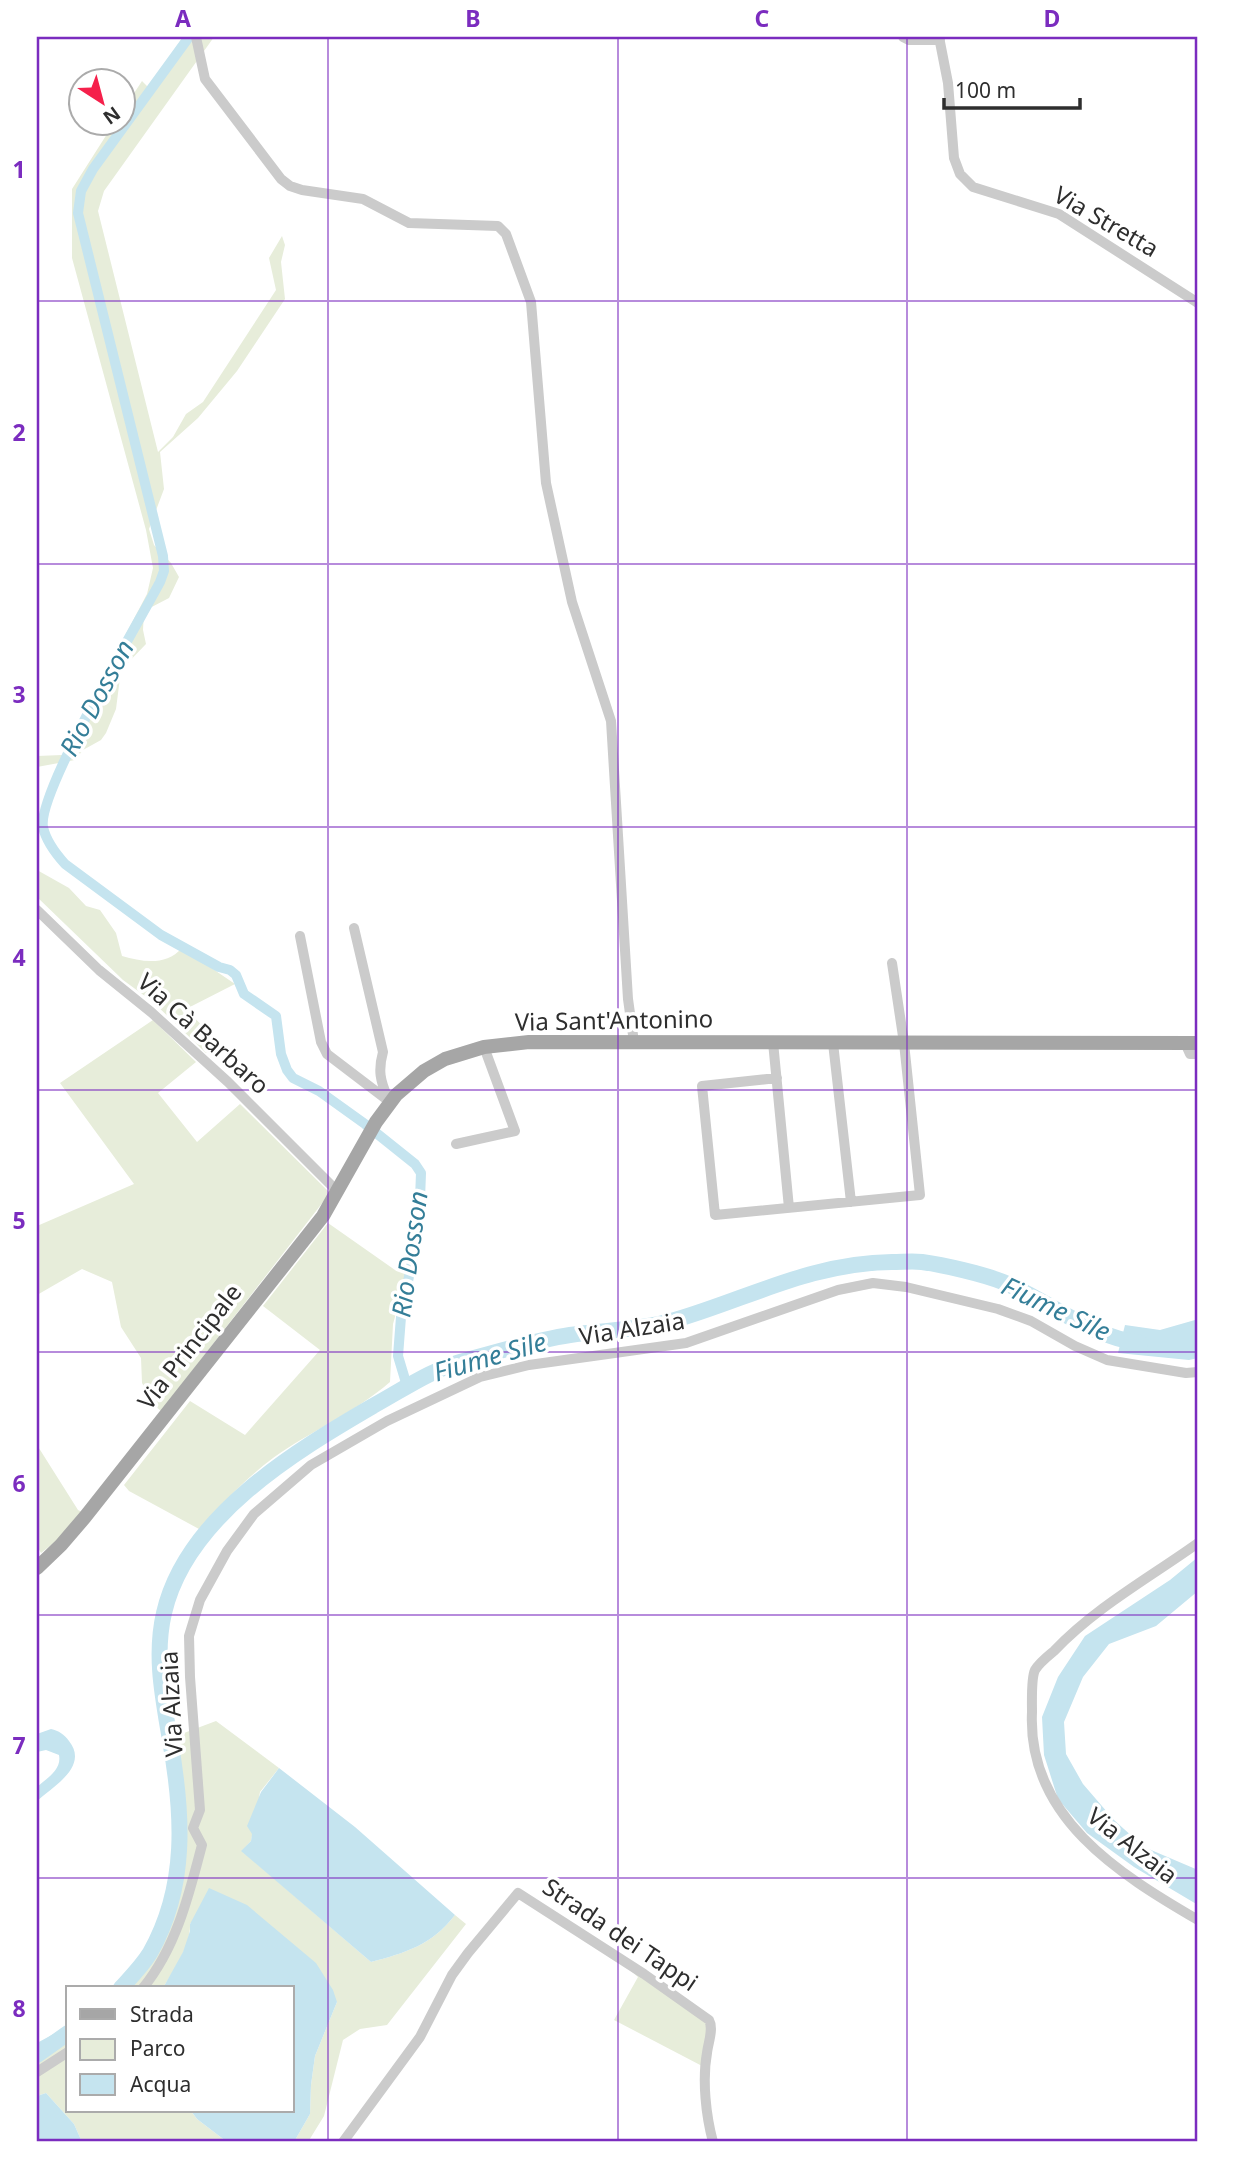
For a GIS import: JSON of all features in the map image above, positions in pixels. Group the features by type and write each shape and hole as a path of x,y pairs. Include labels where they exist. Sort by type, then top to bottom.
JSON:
{"main road":[{"name":"Via Sant'Antonino","path":"365,1142 390,1102 404,1087 435,1064 462,1052 528,1042 1192,1043"},
{"name":"Via Principale","path":"37,1568 85,1517 323,1216 365,1142"}],"street":[{"path":"196,37 205,79 281,179 290,186 363,199 409,223 498,226 506,234 531,302 546,483 572,602 611,721 628,999 634,1042"},
{"name":"Via Stretta","path":"903,37 909,40 940,38 948,83 954,158 965,181 981,190 1059,214 1198,303"},
{"name":"Via Cà Barbaro","path":"37,910 99,970 151,1012 228,1082 338,1192"},
{"path":"354,928 383,1052 380,1074 390,1102"},
{"path":"300,936 321,1042 327,1054 390,1102"},
{"path":"777,1078 702,1086 715,1215 920,1195 904,1043 892,963"},
{"path":"773,1042 789,1208"},
{"path":"833,1043 851,1202"},
{"name":"Via Sant'Antonino","path":"1192,1043 1191,1054 1198,1054"},
{"path":"456,1144 515,1131 484,1048"},
{"name":"Via Alzaia","path":"144,1986 166,1954 187,1898 202,1845 193,1828 200,1810 200,1798 190,1677 190,1636 200,1600 213,1574 254,1514 312,1465 387,1421 480,1377 529,1365 686,1343 838,1290 873,1283 906,1287 998,1309 1031,1321 1075,1346 1107,1360 1186,1373 1198,1372"},
{"name":"Via Alzaia","path":"1198,1543 1086,1619 1044,1661 1035,1671 1032,1715 1034,1756 1044,1784 1065,1818 1091,1846 1116,1866 1198,1920"},
{"name":"Strada dei Tappi","path":"343,2142 419,2037 452,1975 518,1893 644,1974 709,2020 712,2026 705,2061 706,2095 713,2142"},
{"path":"37,2072 66,2053"}],"green space":[{"path":"183,37 214,37 104,191 98,211 158,452 173,437 186,414 203,402 276,290 269,258 282,236 285,245 281,262 285,299 237,371 198,418 160,452 164,489 149,529 154,545 171,563 179,577 169,598 144,611 143,630 146,644 121,670 116,709 106,733 101,740 83,750 75,760 37,767 37,756 62,755 147,594 153,568 146,530 72,258 72,189 106,136 136,136 136,90 142,81 148,87"},
{"path":"37,870 69,888 86,906 100,910 116,933 122,956 146,961 162,960 182,948 235,984 186,1009 219,1043 206,1053 153,1002 123,980 37,897"},
{"path":"153,1020 196,1062 158,1093 197,1142 240,1104 330,1193 161,1411 154,1405 142,1383 141,1358 121,1327 112,1282 82,1269 37,1295 37,1226 134,1184 60,1083"},
{"path":"328,1223 395,1270 407,1274 393,1324 390,1382 362,1403 273,1458 199,1529 129,1491 124,1485 190,1401 245,1435 320,1350 263,1306"},
{"path":"37,1445 78,1510 82,1512 60,1538 41,1553 37,1546"},
{"path":"216,1721 279,1768 260,1792 251,1841 242,1851 371,1962 427,1941 455,1915 466,1924 387,2025 360,2029 343,2040 324,2116 308,2142 294,2142 310,2114 315,2056 337,2002 190,1923 185,1949 164,1986 128,1986 152,1953 169,1917 182,1866 176,1736"},
{"path":"626,1967 711,2025 704,2067 614,2020 638,1977"},
{"path":"66,2043 66,2112 192,2112 227,2142 82,2142 74,2124 46,2093 37,2096 37,2062"}],"water":[{"path":"1198,1317 1198,1358 1189,1360 1118,1353 1125,1325 1160,1330"},
{"path":"1198,1557 1198,1591 1156,1626 1109,1644 1083,1677 1064,1722 1066,1754 1083,1784 1114,1820 1144,1847 1198,1870 1198,1905 1134,1867 1087,1833 1058,1799 1044,1755 1042,1717 1058,1677 1085,1636 1170,1580"},
{"path":"51,1729 67,1739 74,1750 75,1759 67,1775 37,1801 37,1787 53,1773 59,1760 59,1755 46,1750 37,1752 37,1734"},
{"path":"279,1768 355,1827 455,1915 427,1941 371,1962 241,1851 251,1841 252,1834 247,1826 261,1792"},
{"path":"209,1888 247,1905 316,1963 333,1990 337,2002 315,2056 310,2114 294,2142 227,2142 192,2112 294,2112 294,1986 164,1986 183,1952 190,1924"},
{"path":"61,2030 66,2038 66,2042 37,2062 37,2043"},
{"path":"46,2093 74,2124 82,2142 37,2142 37,2096"}],"waterway":[{"name":"Rio Dosson","path":"189,37 93,169 81,191 78,213 163,556 164,571 72,745 45,808 43,827 49,842 65,864 161,935 236,975 244,994 276,1016 281,1054 293,1078 319,1091 365,1124 415,1164 421,1173 419,1226 401,1317 398,1356 407,1386"},
{"name":"Fiume Sile","path":"123,1986 150,1953 162,1928 176,1875 179,1849 178,1795 162,1693 160,1661 164,1613 176,1578 195,1547 219,1517 278,1466 310,1444 418,1380 454,1364 557,1337 662,1323 808,1275 862,1264 922,1262 985,1276 1020,1290 1104,1334 1140,1343"},
{"name":"Fiume Sile","path":"37,2055 66,2034"}]}
